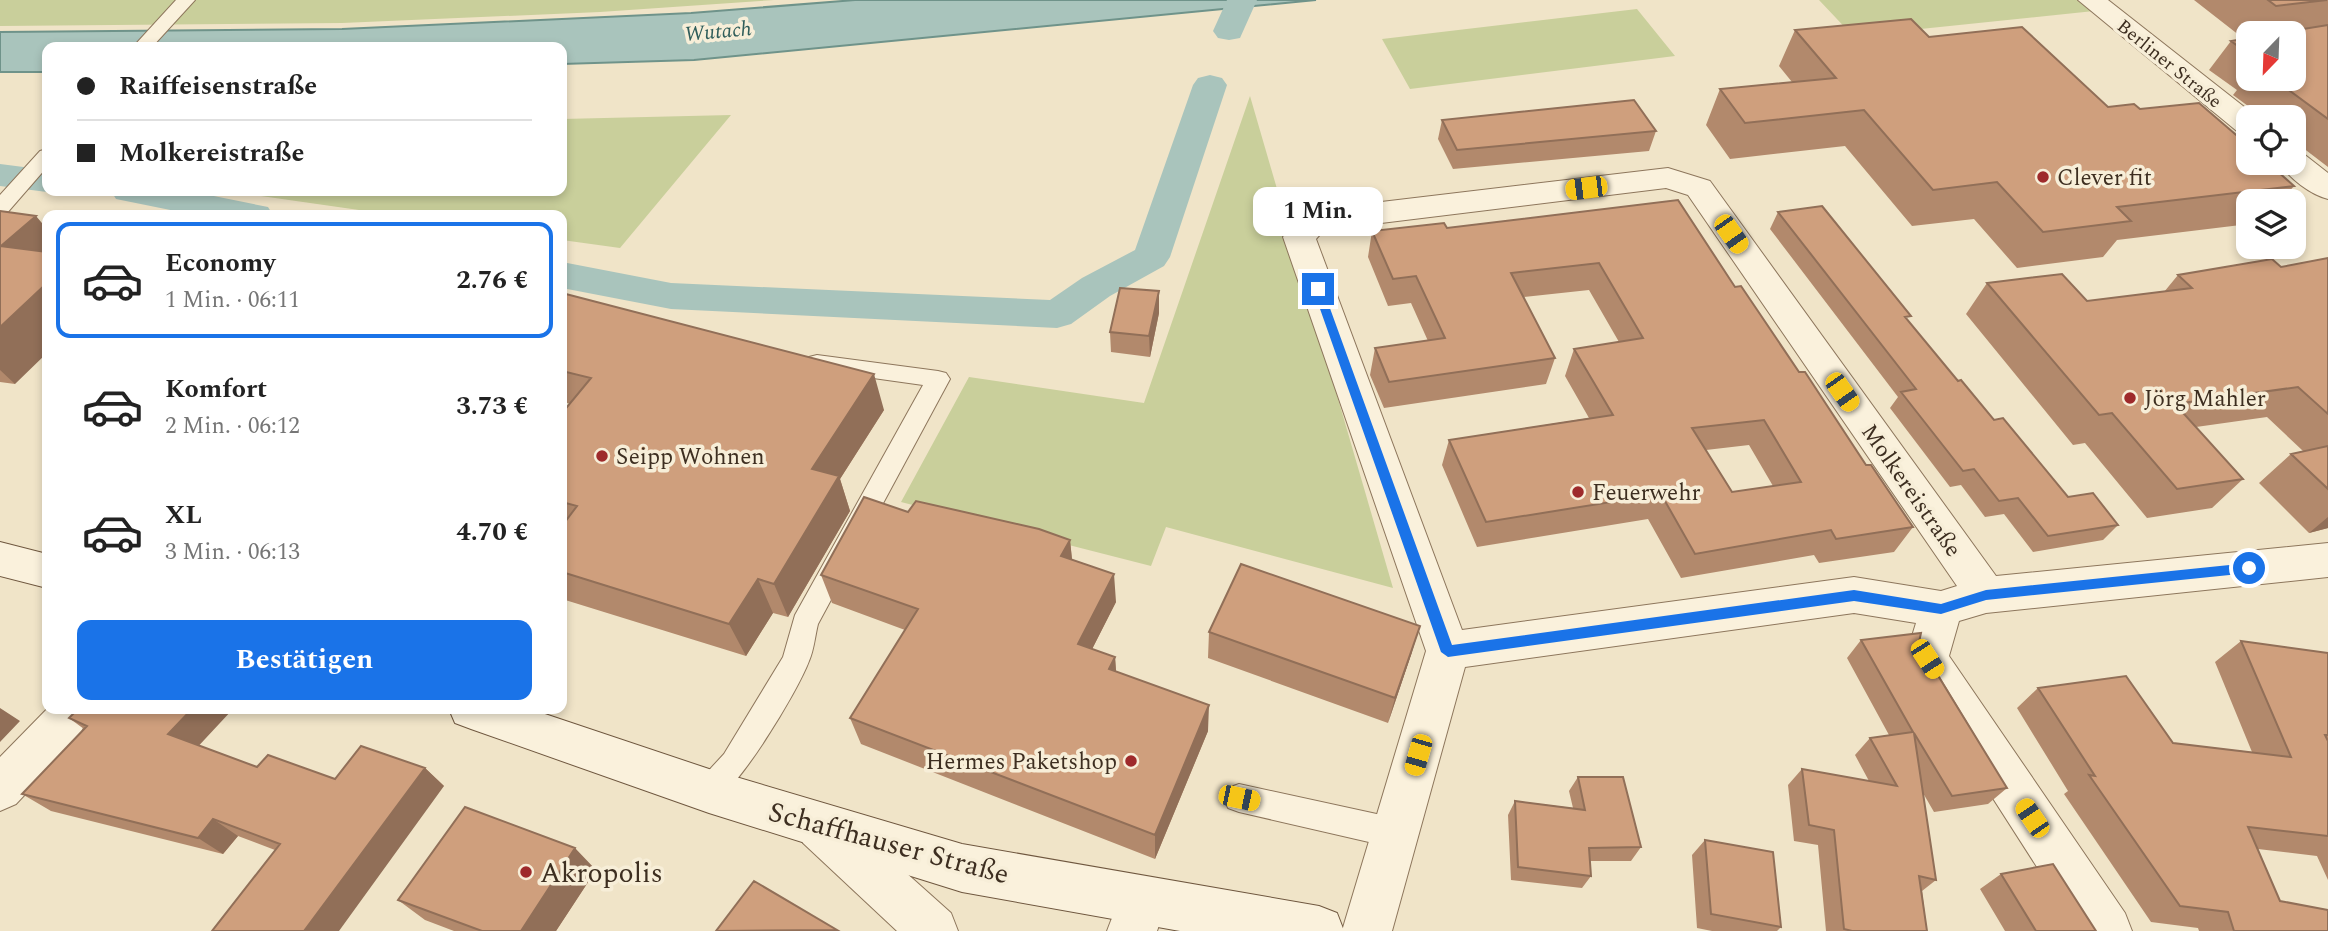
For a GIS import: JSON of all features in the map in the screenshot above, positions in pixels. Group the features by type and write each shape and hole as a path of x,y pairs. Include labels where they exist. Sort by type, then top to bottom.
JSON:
{"street":[{"name":"Berliner Straße","path":"2091,0 2236,116"},
{"path":"2306,172 2328,189"},
{"name":"Molkereistraße","path":"1448,652 1299,237 1314,221 1668,178 1699,188 1986,595"},
{"path":"0,559 42,570"},
{"path":"1367,931 1448,652 1854,596 1941,609 1986,595 2328,560"},
{"path":"1941,609 1927,659 2107,931"},
{"name":"Schaffhauser Straße","path":"486,714 820,827 1137,916 1320,931"},
{"path":"0,789 63,723"},
{"path":"820,827 933,931"}],"lane":[{"path":"147,42 186,0"},
{"path":"6,201 42,161"},
{"path":"709,791 733,764 796,660 805,623 938,379 791,359"},
{"path":"1239,798 1395,833"}],"green space":[{"path":"0,0 774,0 600,12 342,23 0,26"},
{"path":"1819,0 2081,0 2094,11 1853,36"},
{"path":"1637,9 1675,56 1410,89 1382,39"},
{"path":"1250,96 1393,588 1166,527 1151,566 901,502 969,377 1144,403"},
{"path":"731,115 620,248 567,241 567,210 359,210 262,196 567,196 567,119"}],"water":[{"name":"Wutach","path":"855,0 1316,0 694,60 567,64 567,42 42,42 42,72 0,72 0,32 342,29 691,13"}],"building":[{"path":"2268,0 2327,0 2276,6"},
{"name":"Clever fit","path":"1911,19 1929,37 2022,27 2108,107 2134,104 2140,109 2199,103 2236,135 2236,175 2282,175 2294,186 2236,189 2236,193 2117,207 2131,221 2043,232 1997,182 1933,190 1864,110 1745,123 1720,89 1836,78 1795,30"},
{"path":"2328,25 2328,119 2290,91 2306,91 2306,29"},
{"path":"1634,100 1656,131 1457,150 1442,120"},
{"path":"1678,200 1735,287 1741,286 1799,372 1805,372 1866,465 1871,465 1913,527 1836,539 1831,530 1695,554 1661,494 1486,522 1449,440 1613,415 1574,349 1643,338 1599,263 1511,273 1555,358 1389,382 1375,348 1445,338 1416,276 1393,279 1372,231 1444,223 1447,228","holes":["1764,420 1801,482 1732,492 1692,428"]},
{"path":"1822,206 1911,316 1905,317 1994,420 2003,418 2068,497 2093,493 2118,525 2048,536 2018,498 1999,501 1974,469 1963,471 1901,392 1916,389 1778,212"},
{"path":"0,211 36,216 1,246 42,251 42,288 0,327"},
{"path":"2328,258 2328,414 2298,387 2175,404 2243,479 2177,489 2112,413 2099,415 1987,283 2062,274 2087,301 2192,288 2178,275 2272,259 2281,267"},
{"path":"1120,288 1159,291 1149,336 1110,332"},
{"path":"567,294 874,374 812,469 839,476 774,584 758,579 729,624 567,574 567,519 577,506 567,503 567,407 591,378 567,372"},
{"path":"2328,446 2328,489 2291,454"},
{"path":"864,497 908,512 916,501 1039,529 1070,540 1061,556 1114,574 1078,644 1115,657 1109,669 1209,705 1155,835 850,718 918,609 821,575"},
{"path":"1241,564 1420,626 1395,698 1209,632"},
{"path":"1921,633 1919,642 1926,656 2007,788 1952,796 1914,733 1936,880 1919,876 1927,931 1852,931 1844,929 1834,830 1809,825 1802,769 1897,786 1870,738 1913,732 1861,640"},
{"path":"2241,641 2328,653 2328,735 2325,735 2328,741 2328,836 2248,827 2280,901 2328,910 2328,931 2234,931 2228,912 2180,906 2089,775 2095,776 2038,688 2126,676 2173,743 2291,757"},
{"path":"73,714 187,714 168,734 257,767 268,755 335,779 361,746 425,768 304,931 212,931 280,844 213,819 198,838 22,794 87,726 69,718"},
{"path":"1578,777 1623,777 1641,847 1589,848 1591,876 1518,867 1515,801 1585,810"},
{"path":"465,807 575,848 521,931 482,931 398,900"},
{"path":"1705,840 1773,852 1781,927 1711,914"},
{"path":"2053,864 2096,931 2036,931 2001,874"},
{"path":"754,881 837,930 716,931"}],"waterway":[{"path":"1229,31 1242,0"},
{"path":"567,276 671,296 1057,314 1096,287 1151,257 1210,85"},
{"path":"0,175 42,180"},
{"path":"155,196 229,210"}],"place":[{"name":"Clever fit","path":"2043,177"},
{"name":"Jörg Mahler","path":"2130,398"},
{"name":"Seipp Wohnen","path":"602,456"},
{"name":"Feuerwehr","path":"1578,492"},
{"name":"Hermes Paketshop","path":"1131,761"},
{"name":"Akropolis","path":"526,872"}],"route":[{"path":"1318,289 1448,652 1854,596 1941,609 1986,595 2249,568"}]}
